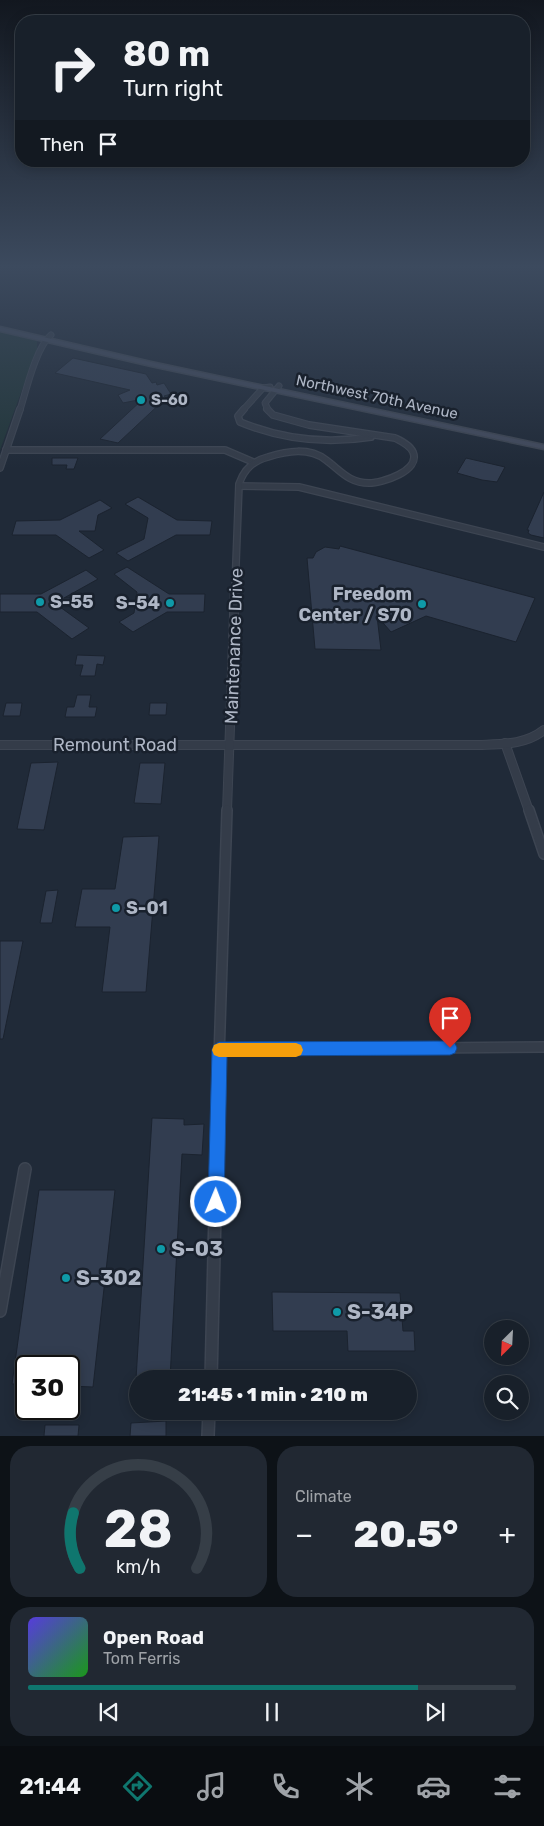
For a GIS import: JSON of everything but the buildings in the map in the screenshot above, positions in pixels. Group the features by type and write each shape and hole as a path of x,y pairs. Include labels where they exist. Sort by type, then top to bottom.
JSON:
{"main road":[{"name":"Northwest 70th Avenue","path":"30,334 544,447"},
{"name":"Northwest 70th Avenue","path":"37,334 263,388 277,388 544,441"}],"street":[{"path":"0,468 48,337"},
{"path":"263,388 238,416 240,422 273,432 325,441 355,440 378,435"},
{"path":"6,450 225,450 253,462 278,453 304,452 326,460 341,475 349,479 370,483 390,480 405,473 413,461 414,456 410,446 392,436 337,431 273,415 266,408 265,403 277,388"},
{"name":"Maintenance Drive","path":"211,1370 219,1050 239,486 242,475 253,462"},
{"path":"239,486 299,487 544,547"},
{"name":"Remount Road","path":"0,745 506,743 526,741 538,736 544,730"},
{"path":"506,743 544,854"},
{"path":"219,1050 544,1047"},
{"path":"0,1311 25,1169"},
{"path":"208,1436 209,1420"}],"green space":[{"path":"0,334 11,334 37,341 37,349 0,450"}],"slow traffic":[{"path":"219,1050 296,1050"}],"place":[{"name":"S-60","path":"141,400"},
{"name":"S-55","path":"40,602"},
{"name":"S-54","path":"170,603"},
{"name":"Freedom Center / S70","path":"422,604"},
{"name":"S-01","path":"116,908"},
{"name":"S-03","path":"161,1249"},
{"name":"S-302","path":"66,1278"},
{"name":"S-34P","path":"337,1312"}],"route":[{"path":"216,1202 219,1050 450,1048"}]}
